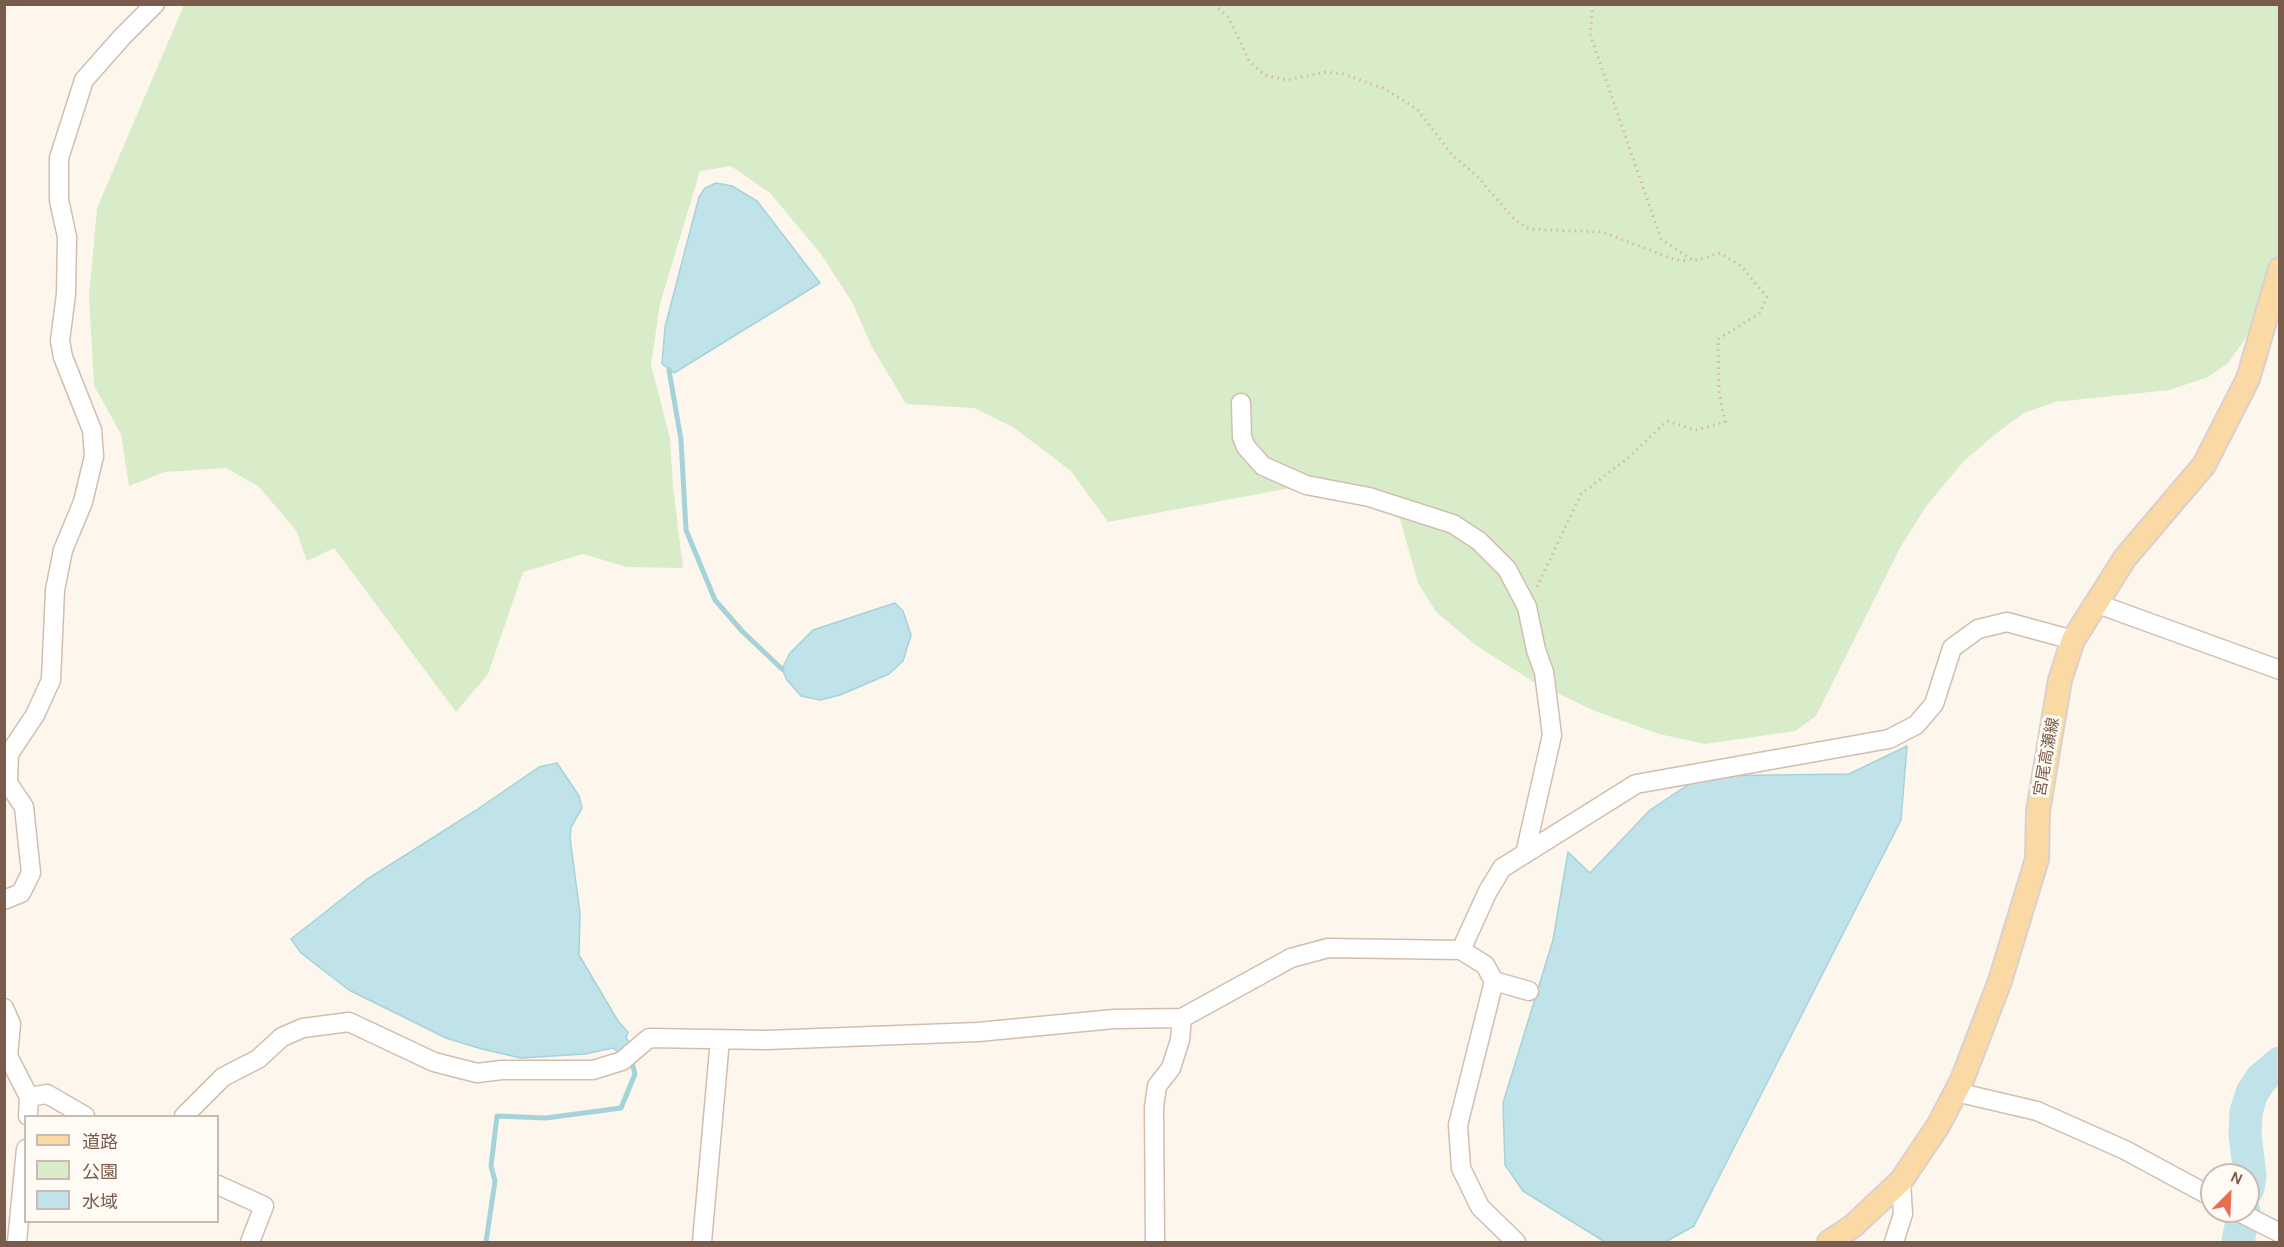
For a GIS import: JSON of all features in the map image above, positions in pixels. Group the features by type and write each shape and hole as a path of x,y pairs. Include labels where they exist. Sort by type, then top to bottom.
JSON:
{"main road":[{"name":"宮尾高瀬線","path":"1829,1242 1853,1226 1901,1181 1938,1126 1956,1092 1989,1011 2021,916 2037,859 2038,811 2060,680 2073,640 2125,558 2204,465 2248,379 2280,269"}],"street":[{"path":"4,900 21,893 32,873 24,807 8,783 7,754 35,715 51,680 55,590 63,550 83,502 94,456 92,430 63,357 60,341 66,294 67,237 59,200 58,158 84,80 155,4"},
{"path":"1241,402 1242,437 1246,447 1263,466 1306,485 1369,497 1453,524 1479,541 1507,569 1527,607 1536,650 1544,672 1552,735 1525,854"},
{"path":"2095,603 2280,670"},
{"path":"1461,950 1488,891 1503,868 1577,819 1636,784 1889,739 1916,725 1934,704 1952,648 1978,629 2007,622 2073,640"},
{"path":"185,1115 223,1077 258,1059 282,1037 303,1028 349,1022 434,1062 477,1073 502,1070 593,1070 622,1061 649,1038 766,1040 978,1032 1113,1019 1182,1018 1291,958 1328,948 1461,950 1485,965 1494,981 1458,1125 1461,1168 1480,1207 1516,1242"},
{"path":"1494,981 1529,991"},
{"path":"4,1008 11,1024 8,1056 29,1097 28,1115"},
{"path":"1155,1242 1154,1107 1157,1086 1171,1068 1180,1040 1182,1018"},
{"path":"702,1242 720,1039"},
{"path":"1956,1092 2037,1111 2125,1150 2200,1191"},
{"path":"29,1097 47,1094 83,1115"},
{"path":"17,1242 24,1170"},
{"path":"1894,1242 1903,1214 1901,1181"},
{"path":"219,1185 264,1206 250,1242"},
{"path":"2260,1223 2280,1233"}],"path":[{"path":"1214,4 1229,18 1248,61 1265,75 1287,80 1326,72 1343,74 1383,88 1418,109 1453,156 1477,176 1515,220 1529,229 1602,232 1676,260 1694,261 1720,252 1741,266 1767,297 1759,314 1719,339 1719,392 1725,422 1696,430 1667,421 1628,458 1581,494 1527,607"},
{"path":"1593,4 1590,34 1661,239 1694,261"}],"green space":[{"path":"184,5 2279,5 2279,273 2255,325 2228,363 2208,377 2169,390 2055,402 2024,413 1998,432 1964,461 1927,505 1900,548 1816,716 1795,731 1705,744 1659,734 1595,711 1534,682 1477,646 1436,612 1418,583 1400,519 1386,500 1323,482 1108,522 1071,471 1013,427 974,408 906,404 872,347 852,302 821,254 770,193 731,166 700,171 660,304 651,365 670,438 673,487 683,568 627,567 583,554 523,572 488,674 456,712 334,548 307,561 296,530 258,486 226,468 164,472 129,486 121,434 94,386 89,296 97,208"}],"water":[{"path":"716,183 732,186 757,201 820,283 674,373 662,364 665,327 699,197 705,188"},
{"path":"895,603 903,611 911,635 903,661 889,674 840,695 820,700 801,696 787,680 782,669 790,653 813,630"},
{"path":"1907,746 1901,820 1694,1226 1665,1242 1605,1242 1523,1191 1505,1165 1503,1103 1553,940 1568,852 1590,873 1650,810 1701,776 1849,774"},
{"path":"557,763 579,796 582,808 571,827 570,838 580,913 579,955 618,1021 628,1032 626,1038 633,1047 621,1055 613,1048 585,1054 521,1058 446,1038 349,990 301,953 291,939 366,880 475,811 539,767"}],"waterway":[{"path":"669,370 681,440 686,530 715,600 742,631 782,669"},
{"path":"486,1242 495,1181 491,1166 497,1116 546,1118 621,1108 635,1074 632,1063"},
{"path":"2248,1163 2245,1134 2246,1112 2252,1093 2261,1079 2280,1063"},
{"path":"2238,1242 2242,1223"}]}
